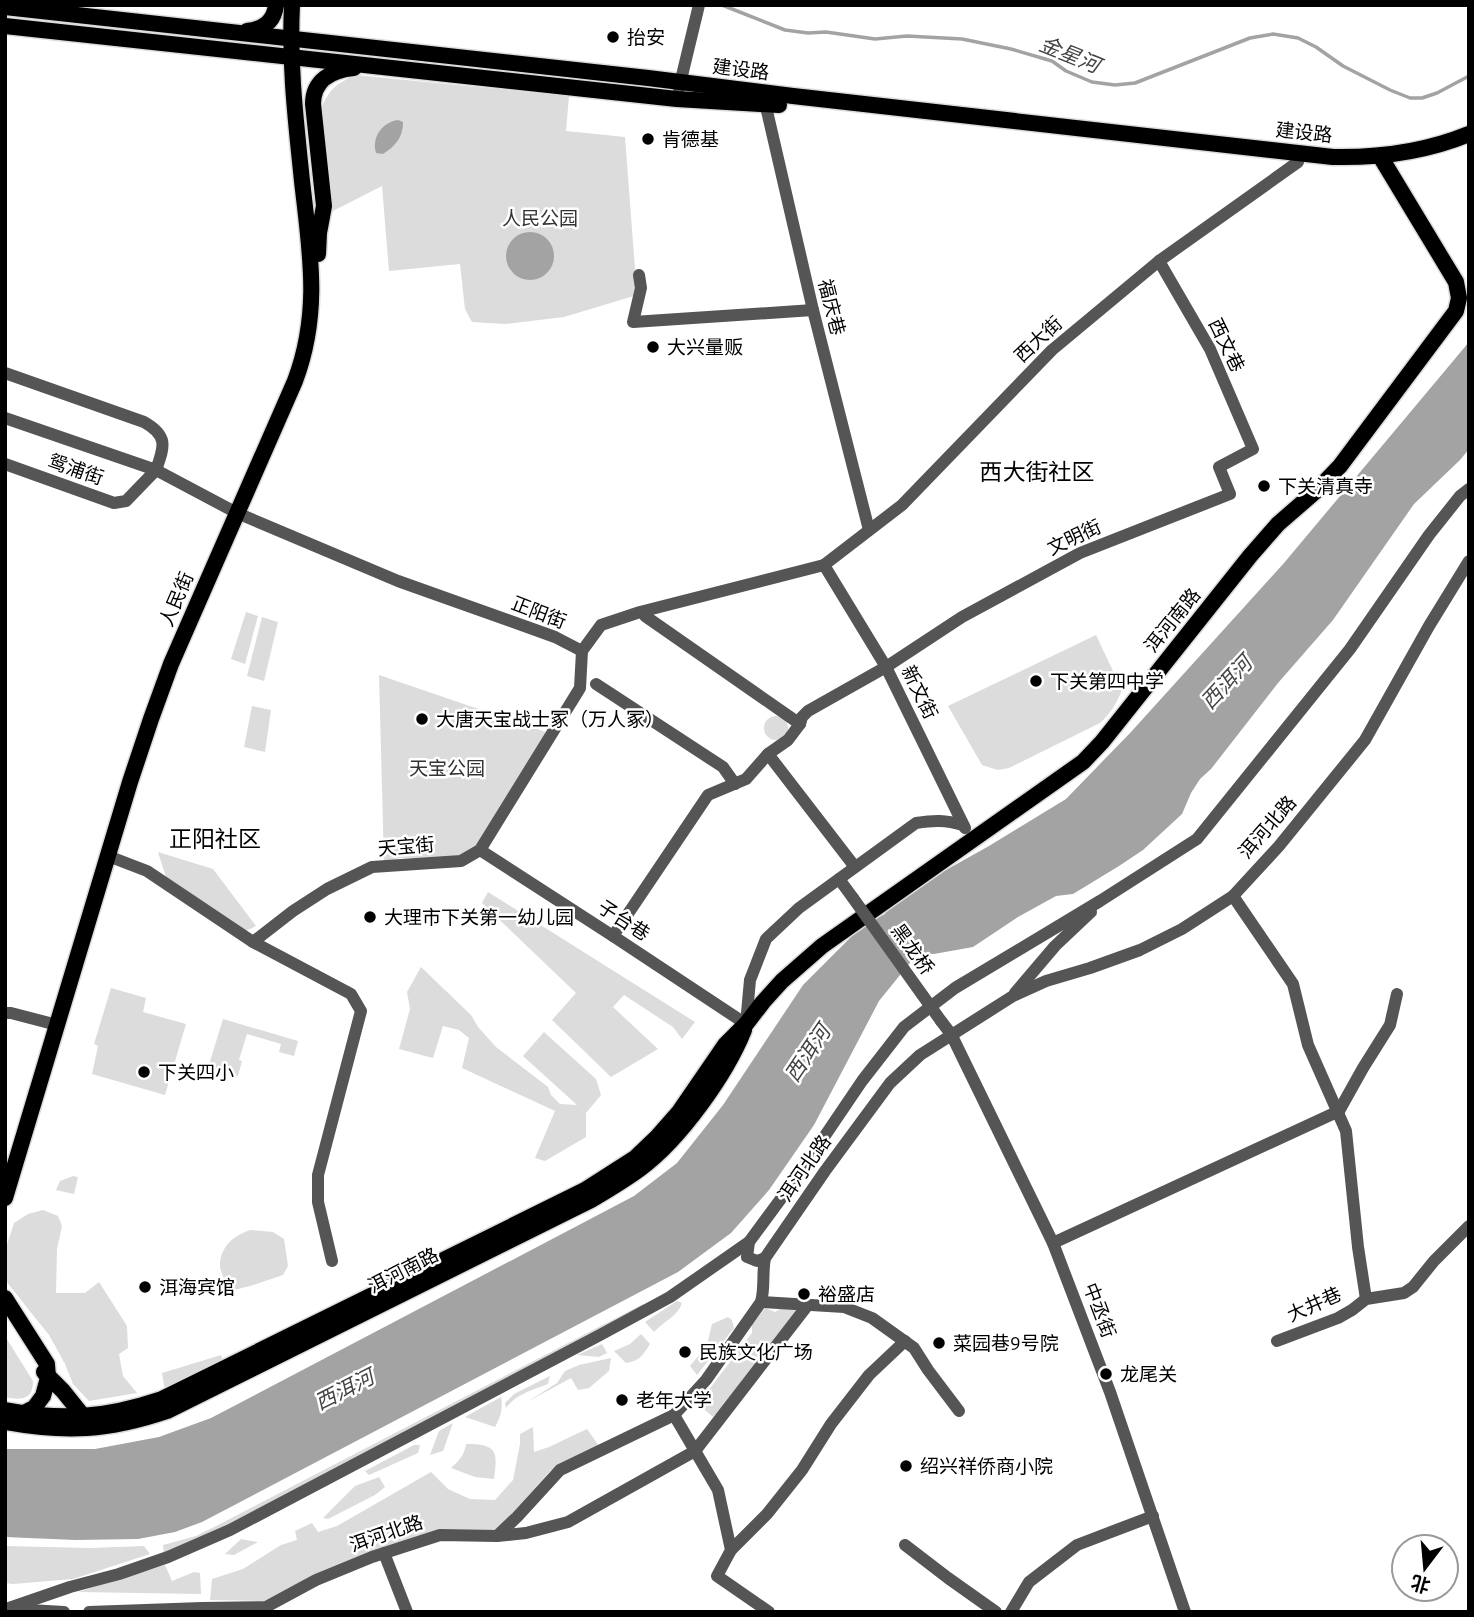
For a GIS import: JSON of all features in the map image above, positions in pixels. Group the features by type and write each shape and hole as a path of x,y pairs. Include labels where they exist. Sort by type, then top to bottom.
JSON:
{"main road":[{"path":"234,33 256,30 266,25 273,18 276,5"},
{"name":"人民街","path":"5,1198 130,782 159,697 300,369 309,333 312,301 310,248 290,57 292,5"},
{"name":"建设路","path":"5,7 680,82 764,98 1298,162 1352,167 1434,156 1469,144"},
{"name":"建设路","path":"5,26 677,99 764,98 1383,161 1469,134"},
{"path":"312,301 324,206 313,94 319,84 331,74 346,69 376,66"},
{"path":"1383,161 1456,282 1459,298 1453,315"},
{"name":"洱河南路","path":"5,1422 54,1429 88,1423 162,1399 585,1190 635,1157 657,1138 679,1112 725,1045 773,990 812,953 1071,772 1091,754 1250,556 1278,524 1340,466 1453,315"},
{"path":"5,1170 19,1153"},
{"path":"5,1298 47,1364 48,1375 41,1400 34,1408 5,1422"},
{"path":"5,1316 38,1368 48,1375 88,1423"},
{"name":"洱河南路","path":"5,1410 88,1423"}],"street":[{"path":"677,99 698,6"},
{"name":"福庆巷","path":"764,98 813,310 869,530"},
{"name":"西大街","path":"824,565 902,505 1052,350 1159,261 1298,162"},
{"name":"西文巷","path":"1159,261 1210,349 1253,449"},
{"path":"639,275 641,288 633,322 813,310"},
{"path":"1453,315 1469,297"},
{"path":"5,373 154,427 164,448 156,470"},
{"path":"5,418 156,470 237,513"},
{"name":"文明街","path":"886,667 962,617 1080,553 1230,494 1219,467 1253,449"},
{"name":"鸳浦街","path":"5,464 114,503 126,501 156,470"},
{"path":"7,1608 168,1557 230,1530 670,1297 749,1242 862,1081 904,1027 955,988 1197,839 1350,649 1429,535 1460,496 1469,489"},
{"name":"正阳街","path":"237,513 398,581 555,636 582,651 601,625 640,611 824,565"},
{"name":"洱河北路","path":"765,1258 890,1083 920,1055 1013,996 1046,981 1140,950 1182,929 1233,896 1279,846 1365,740 1469,561"},
{"name":"新文街","path":"824,565 886,667 963,825 974,840"},
{"path":"645,616 800,724"},
{"path":"480,850 580,688 582,651"},
{"path":"613,936 708,796 746,779 768,754 789,740 808,711 886,667"},
{"path":"596,684 723,767 735,783"},
{"path":"768,754 855,867"},
{"path":"746,1024 750,980 766,939 799,908 916,823 935,820 963,825"},
{"name":"子台巷","path":"480,850 746,1024"},
{"name":"天宝街","path":"254,942 293,911 327,889 372,867 461,860 480,850"},
{"path":"108,856 147,871 254,942 351,994 361,1011 318,1174 318,1202 332,1261"},
{"name":"黑龙桥","path":"839,879 951,1034"},
{"path":"1233,896 1293,984 1308,1045 1346,1131 1366,1299 1404,1293 1413,1287 1434,1261 1469,1227"},
{"path":"1013,996 1055,946 1082,922 1100,901"},
{"path":"1053,1243 1339,1111 1390,1025 1397,993"},
{"path":"5,1013 57,1025"},
{"name":"中丞街","path":"951,1034 1053,1243 1110,1392 1185,1612"},
{"path":"749,1242 747,1258 757,1261 765,1258"},
{"path":"497,1536 560,1470 674,1415 706,1380 761,1302 764,1293 762,1273 765,1258"},
{"name":"大井巷","path":"1277,1341 1338,1318 1366,1299"},
{"path":"761,1302 844,1307 872,1318 914,1348 959,1411"},
{"path":"695,1451 807,1306"},
{"path":"769,1612 717,1576 730,1550 767,1514 869,1375 905,1341"},
{"path":"674,1415 718,1490 730,1550"},
{"name":"洱河北路","path":"89,1612 202,1608 267,1610 316,1580 384,1553 440,1535 497,1536 526,1533 568,1522 695,1451"},
{"path":"1011,1612 1030,1582 1077,1545 1153,1516"},
{"path":"905,1545 996,1612"},
{"path":"384,1553 407,1612"},
{"path":"7,1608 65,1612"}],"green space":[{"name":"人民公园","path":"355,75 569,96 566,131 625,137 637,295 564,317 505,324 472,322 465,309 460,264 389,271 382,186 329,213 320,110 333,88"},
{"path":"246,612 258,616 245,664 231,659"},
{"path":"262,617 278,622 264,681 247,676"},
{"path":"1096,635 1122,690 1107,716 1100,723 1009,768 998,770 982,765 948,706"},
{"name":"天宝公园","path":"379,675 546,732 478,847 459,857 432,860 400,858 384,863"},
{"path":"252,706 271,710 265,752 244,747"},
{"path":"776,716 785,719 788,728 785,737 776,740 767,737 764,728 767,719"},
{"path":"158,852 213,869 256,926 246,931 166,877"},
{"path":"488,892 695,1022 682,1039 673,1027 624,995 613,1007 658,1049 611,1077 552,1020 576,993 482,903"},
{"path":"421,967 471,1015 496,1047 548,1087 551,1095 560,1104 577,1105 523,1056 544,1032 596,1079 601,1095 586,1113 586,1137 545,1161 535,1158 555,1111 462,1068 469,1038 459,1030 443,1026 433,1058 399,1049 410,1009 407,992"},
{"path":"111,988 146,998 143,1012 186,1024 165,1095 92,1074 98,1046 94,1044"},
{"path":"223,1019 298,1041 294,1056 279,1052 281,1044 247,1034 239,1060 242,1061 238,1076 208,1068"},
{"path":"78,1177 74,1194 56,1190 60,1181"},
{"path":"43,1210 58,1216 62,1226 57,1249 56,1293 85,1293 99,1282 127,1326 128,1348 119,1354 123,1376 137,1393 89,1401 73,1384 49,1335 5,1280 5,1251 14,1223 28,1214"},
{"path":"251,1230 273,1232 284,1239 288,1266 283,1275 230,1291 220,1268 223,1252 234,1238"},
{"path":"677,1301 682,1303 677,1312 654,1332 645,1322"},
{"path":"643,1304 644,1306 205,1538 164,1554 163,1545 196,1536 218,1525"},
{"path":"785,1306 797,1311 736,1392 713,1417 698,1404 752,1333 752,1325 765,1308 775,1312"},
{"path":"728,1317 734,1328 697,1375 690,1366 707,1345 712,1324"},
{"path":"641,1334 650,1344 641,1357 626,1363 614,1351 630,1344"},
{"path":"5,1336 33,1381 31,1392 25,1398 5,1397"},
{"path":"602,1344 607,1353 599,1357 577,1355"},
{"path":"221,1355 225,1366 165,1390 162,1373"},
{"path":"611,1358 609,1371 589,1388 578,1390 571,1378 527,1402 557,1383 565,1371"},
{"path":"550,1376 548,1384 520,1396 506,1408 505,1403 514,1394"},
{"path":"501,1397 501,1412 495,1427 465,1417"},
{"path":"453,1423 443,1451 430,1455 439,1431"},
{"path":"533,1427 534,1452 587,1429 599,1446 551,1470 496,1532 458,1530 284,1591 264,1601 210,1600 212,1579 243,1569 281,1545 297,1540 295,1531 312,1523 318,1532 337,1526 431,1472 448,1489 470,1499 495,1500 513,1480 520,1434"},
{"path":"466,1444 484,1446 493,1451 496,1462 494,1479 475,1477 451,1468 461,1457"},
{"path":"414,1445 420,1445 418,1453 369,1475 365,1471"},
{"path":"379,1477 385,1487 375,1495 328,1519 323,1518 355,1486"},
{"path":"241,1539 258,1542 234,1555 225,1554"},
{"path":"5,1546 144,1546 150,1554 73,1579 13,1584 5,1583"},
{"path":"165,1565 172,1581 194,1572 200,1573 201,1594 78,1592"}],"water":[{"path":"398,120 403,122 398,141 383,154 376,153 375,141 380,131"},
{"path":"530,232 547,239 554,256 547,273 530,280 513,273 506,256 513,239"},
{"name":"西洱河","path":"1469,342 1469,449 1414,504 1333,620 1200,779 1182,814 1143,850 1119,866 1073,894 1056,896 1018,917 973,947 934,954 917,954 879,1001 814,1125 769,1190 731,1233 678,1272 202,1522 175,1532 138,1539 5,1537 5,1449 95,1449 159,1437 211,1418 634,1196 677,1163 723,1105 803,985 854,934 885,914 890,905 903,894 1066,799 1131,732 1284,563"}],"waterway":[{"name":"金星河","path":"722,5 785,30 875,39 907,36 962,39 1052,61 1066,71 1092,82 1115,85 1135,83 1250,38 1273,34 1298,38 1343,66 1410,98 1422,98 1437,93 1469,76"}],"place":[{"name":"抬安","path":"613,37"},
{"name":"肯德基","path":"648,139"},
{"name":"大兴量贩","path":"653,347"},
{"name":"下关清真寺","path":"1264,486"},
{"name":"下关第四中学","path":"1036,681"},
{"name":"大唐天宝战士冢（万人冢）","path":"422,719"},
{"name":"大理市下关第一幼儿园","path":"370,917"},
{"name":"下关四小","path":"144,1072"},
{"name":"洱海宾馆","path":"145,1287"},
{"name":"裕盛店","path":"804,1294"},
{"name":"菜园巷9号院","path":"939,1343"},
{"name":"民族文化广场","path":"685,1352"},
{"name":"龙尾关","path":"1106,1374"},
{"name":"老年大学","path":"622,1400"},
{"name":"绍兴祥侨商小院","path":"906,1466"}],"district":[{"name":"西大街社区","path":"1037,471"},
{"name":"正阳社区","path":"215,838"}]}
